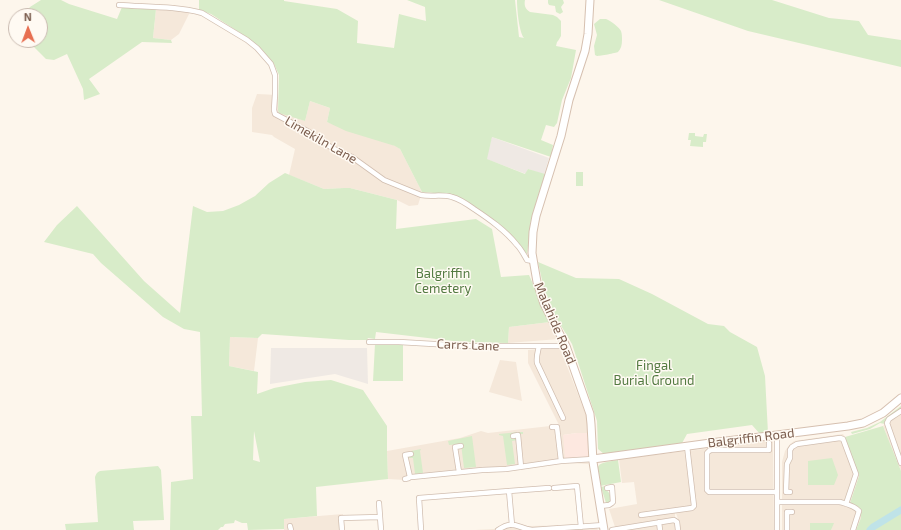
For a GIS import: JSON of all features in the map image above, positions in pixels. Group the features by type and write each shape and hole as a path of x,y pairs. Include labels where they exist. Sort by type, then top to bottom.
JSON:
{"main road":[{"name":"Malahide Road","path":"590,0 588,34 585,51 569,100 561,136 536,216 532,245 537,282 544,304 566,346 590,414 593,459 604,528"},
{"name":"Balgriffin Road","path":"593,459 848,426 863,423 882,413 901,398"}],"street":[{"name":"Limekiln Lane","path":"119,5 202,13 247,40 257,48 271,64 274,71 275,114 309,132 332,148 352,157 384,180 421,195 453,197 462,201 488,218 517,245 527,260 533,261"},
{"name":"Carrs Lane","path":"369,342 399,342 468,346 566,346"},
{"path":"539,346 536,356 537,363 563,418"},
{"path":"901,410 889,419 887,423 899,453 901,463"},
{"path":"552,427 557,427 561,461"},
{"path":"513,436 518,435 521,467"},
{"path":"777,435 777,530"},
{"path":"790,492 786,492 786,465 790,458 792,447 797,444 840,438 843,439 856,474 846,504"},
{"path":"769,443 769,450 709,451 707,453 707,490 709,492 777,492"},
{"path":"459,472 455,447 461,446"},
{"path":"641,515 692,508 694,506 687,446"},
{"path":"411,454 406,455 408,478 459,472 506,469 561,461 593,459"},
{"path":"420,530 419,498 577,486 582,527"},
{"path":"600,506 612,504 612,487 606,488"},
{"path":"509,491 512,525"},
{"path":"777,502 840,502 846,504 856,508 859,512 853,530"},
{"path":"379,503 381,530"},
{"path":"787,530 787,512 792,512"},
{"path":"342,530 341,518 380,517"},
{"path":"612,530 674,520 677,522 678,530"},
{"path":"659,522 660,530"},
{"path":"498,530 502,527 515,524 526,530 582,527 604,528"}],"shaded area":[{"path":"156,9 190,12 179,34 171,40 153,38"},
{"path":"257,94 278,95 278,110 305,121 310,101 330,108 327,122 396,146 400,149 422,192 418,205 409,206 397,200 350,188 324,189 289,175 295,149 272,135 252,132 252,108"},
{"path":"492,137 549,158 544,175 528,169 526,174 486,159"},
{"path":"550,322 559,339 508,343 509,327"},
{"path":"230,337 258,338 254,371 229,366"},
{"path":"271,348 367,348 368,384 335,374 270,384"},
{"path":"560,348 587,418 588,433 563,435 589,457 588,464 546,464 405,480 388,479 387,451 460,438 481,431 488,433 559,425 528,363 528,350"},
{"path":"500,360 516,362 522,401 489,392"},
{"path":"901,412 901,471 883,426"},
{"path":"588,433 589,457 565,459 563,435"},
{"path":"843,434 859,476 850,503 861,511 861,518 856,530 782,530 782,462 785,451 794,441"},
{"path":"771,440 773,442 774,530 680,530 676,513 675,522 677,530 616,530 609,509 637,504 634,482 622,483 619,459"},
{"path":"343,514 344,530 284,530 283,519"},
{"path":"513,522 527,526 592,525 593,528 597,528 598,530 475,530 494,529 505,523"}],"green space":[{"path":"41,0 61,0 69,4 117,19 122,7 156,9 153,38 171,40 172,43 142,42 89,79 100,94 84,100 83,89 67,54 54,60 46,59 35,48 48,48 48,8 29,8"},
{"path":"199,0 284,0 337,9 358,21 357,43 394,48 399,14 426,21 425,7 407,0 515,0 519,37 524,38 520,26 517,0 525,0 525,7 530,12 553,15 557,17 561,21 561,36 556,46 576,50 571,78 562,100 557,123 554,127 546,125 541,140 553,145 551,157 492,137 487,159 525,174 528,169 545,174 531,221 527,254 512,237 453,196 422,192 400,149 395,146 346,131 327,122 330,108 310,101 305,121 279,113 279,75 274,64 263,51 248,38 211,14 199,10"},
{"path":"548,0 563,0 564,3 561,7 563,12 560,14 556,12 555,6 549,5"},
{"path":"659,0 772,0 829,18 859,21 868,35 901,40 901,67 748,31"},
{"path":"600,19 610,21 621,31 622,44 618,52 599,56 595,55 594,46 597,35 594,24"},
{"path":"689,133 695,133 695,136 703,137 704,134 707,134 706,142 703,142 703,147 690,146 691,140 688,140"},
{"path":"576,172 583,172 583,186 576,186"},
{"name":"Balgriffin Cemetery","path":"285,173 324,189 350,188 397,200 396,229 476,219 492,229 501,277 529,275 550,322 509,327 508,343 462,342 376,332 375,339 368,338 367,340 262,334 258,338 230,337 229,366 258,372 257,394 274,388 305,382 331,380 363,390 387,426 388,479 316,487 317,516 284,519 284,529 248,530 247,523 242,523 235,520 234,523 225,524 218,530 170,530 171,482 193,479 191,416 202,416 200,332 184,329 163,317 101,263 93,254 44,242 57,225 77,206 144,281 180,313 193,206 207,212 223,211 239,205 255,196 269,183","holes":["254,431 260,462 253,460"]},
{"name":"Fingal Burial Ground","path":"538,262 576,278 619,279 652,294 708,324 724,326 730,332 757,347 765,376 768,433 760,434 752,425 687,434 681,445 604,454 598,449 597,421 572,344 554,314 544,289"},
{"path":"375,344 403,345 403,381 373,381"},
{"path":"901,406 901,409 886,419 885,424 880,423 870,429 852,434 851,432 867,428 880,422"},
{"path":"883,426 901,471 901,530 856,530 861,518 861,511 850,503 859,476 845,437"},
{"path":"523,432 523,434 512,434 517,440 512,441 515,464 507,465 503,436 499,434"},
{"path":"472,436 476,467 464,468 461,444 449,445 448,441"},
{"path":"421,449 423,473 415,474 413,458 408,458 412,456 411,451"},
{"path":"832,458 838,475 834,485 808,485 808,461"},
{"path":"618,460 621,482 600,486 598,466"},
{"path":"158,466 161,470 164,520 133,521 134,530 66,530 65,524 98,522 95,477 98,472"},
{"path":"605,486 610,495 609,503 606,503 601,487"},
{"path":"810,523 834,523 831,530 810,530"}],"waterway":[{"path":"870,530 901,510"}]}
